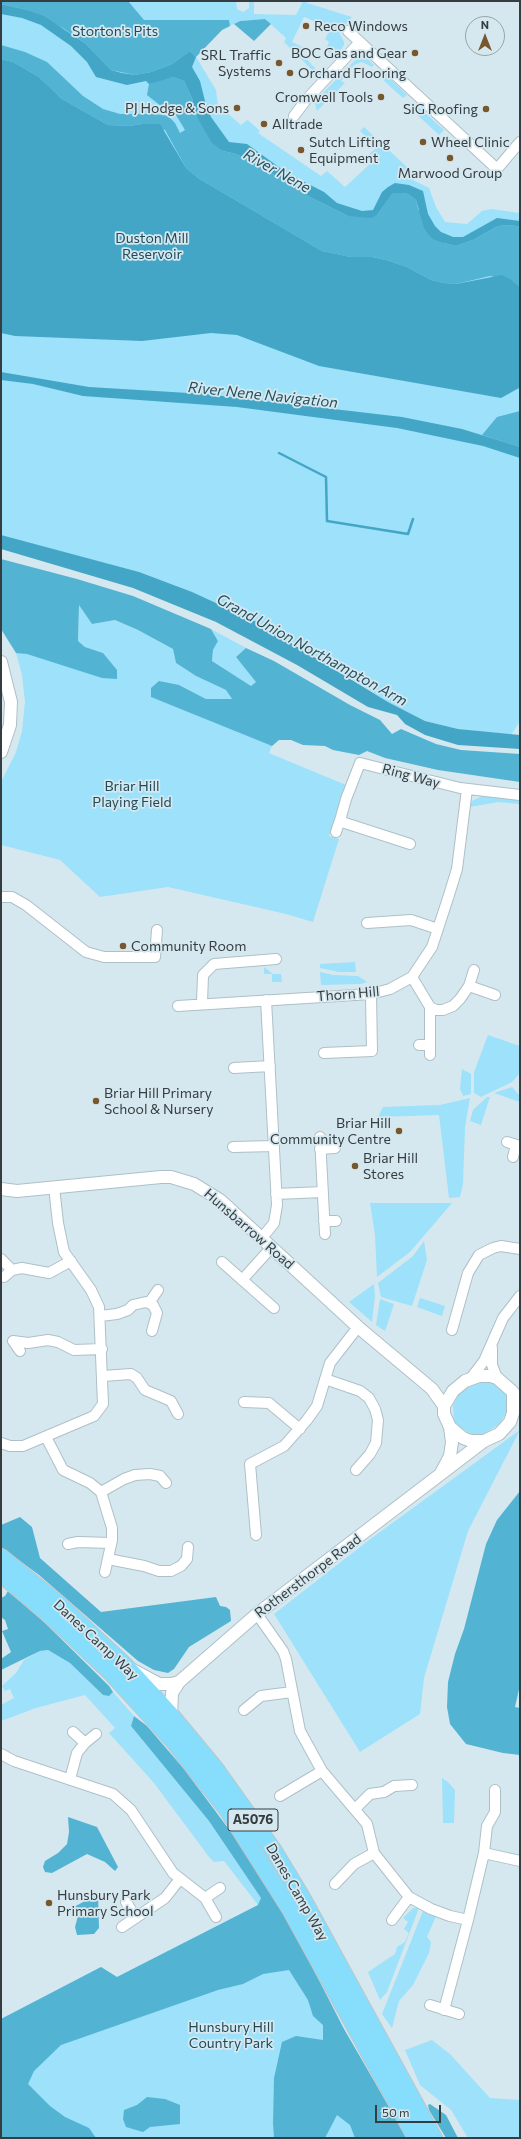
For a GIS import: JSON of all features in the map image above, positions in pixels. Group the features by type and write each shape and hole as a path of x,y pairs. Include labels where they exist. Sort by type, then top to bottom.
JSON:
{"highway":[{"name":"Danes Camp Way","path":"1,1557 59,1604 125,1665 171,1715 215,1768 274,1851 303,1899 434,2138"},
{"name":"Danes Camp Way","path":"1,1574 50,1615 111,1672 174,1742 228,1811 290,1909 416,2138"}],"street":[{"path":"348,31 497,169 520,142"},
{"path":"294,116 306,100 360,42"},
{"path":"1,662 10,702 10,725 2,747"},
{"name":"Ring Way","path":"336,832 360,763 468,789 520,795"},
{"name":"Thorn Hill","path":"178,1006 370,994 390,989 412,977 428,956 456,872 468,789"},
{"path":"341,818 342,822 410,844"},
{"path":"1,897 12,897 26,905 86,952 104,957 155,957 157,930"},
{"path":"367,922 411,920 438,929"},
{"path":"202,1004 203,976 214,964 276,959"},
{"path":"430,1007 436,1010 443,1010 452,1006 469,986 474,970"},
{"path":"412,977 430,1007 430,1050 419,1045"},
{"path":"469,986 495,995"},
{"path":"324,1053 372,1051 370,994"},
{"path":"261,1239 274,1223 276,1214 266,1000"},
{"path":"234,1068 270,1066"},
{"path":"320,1137 325,1234"},
{"path":"513,1157 514,1145"},
{"path":"233,1148 274,1146"},
{"path":"320,1148 335,1148"},
{"name":"Hunsbarrow Road","path":"1,1189 17,1191 148,1177 171,1177 184,1180 207,1191 220,1200 358,1328 432,1389 444,1406"},
{"path":"1,1444 23,1446 94,1416 103,1404 102,1349 99,1307 91,1290 64,1252 58,1223 54,1187"},
{"path":"276,1194 322,1192"},
{"path":"324,1222 336,1221"},
{"path":"452,1330 468,1273 479,1255 501,1246 520,1249"},
{"path":"242,1280 271,1248"},
{"path":"1,1259 12,1270"},
{"path":"4,1277 12,1270 22,1268 49,1273 71,1261"},
{"path":"222,1262 274,1308"},
{"path":"150,1303 158,1290"},
{"path":"444,1406 453,1391 471,1378 484,1361 492,1346 503,1318 520,1296"},
{"path":"100,1316 117,1314 128,1310 133,1305 146,1302 150,1303 153,1305 156,1313 152,1331"},
{"path":"256,1535 250,1464 284,1446 300,1429 317,1406 330,1363 358,1328"},
{"path":"20,1351 13,1341 28,1343 48,1340 58,1342 74,1350 102,1349"},
{"path":"471,1378 479,1376 497,1378 492,1365 492,1346"},
{"path":"103,1376 131,1374 137,1378 145,1390 171,1401 178,1414"},
{"name":"Rothersthorpe Road","path":"171,1715 172,1693 179,1682 257,1614 440,1474 464,1458 484,1441 499,1434 515,1418 513,1413 516,1395 497,1378"},
{"path":"325,1380 360,1391 368,1398 375,1409 379,1432 376,1443 370,1454 356,1470"},
{"path":"432,1389 453,1391"},
{"path":"244,1402 269,1403 300,1429"},
{"name":"Rothersthorpe Road","path":"440,1474 450,1456 452,1442 450,1427 444,1406"},
{"path":"450,1427 463,1438 471,1441 484,1441"},
{"path":"46,1436 63,1470 90,1483 101,1492 112,1528 111,1543 105,1572"},
{"path":"101,1492 124,1479 135,1475 150,1474 160,1476 166,1483"},
{"path":"68,1544 78,1542 111,1543"},
{"path":"108,1559 144,1566 159,1571 171,1571 181,1566 187,1559 188,1547"},
{"path":"257,1614 283,1651 288,1667 300,1731 322,1771 367,1824 374,1853 409,1897 430,1909 468,1920"},
{"path":"125,1665 159,1684 179,1682"},
{"path":"244,1710 261,1696 292,1692"},
{"path":"73,1732 85,1743"},
{"path":"70,1779 76,1754 85,1743 96,1734"},
{"path":"1,1754 14,1761 113,1794 124,1802 131,1810 163,1860 180,1879 205,1898 216,1917"},
{"path":"280,1796 322,1771"},
{"path":"355,1809 370,1794 384,1792 394,1786 412,1785"},
{"path":"444,2010 484,1852 487,1826 495,1812 495,1790"},
{"path":"484,1852 520,1861"},
{"path":"335,1884 354,1864 374,1853"},
{"path":"122,1927 165,1898 180,1879"},
{"path":"205,1898 220,1888"},
{"path":"392,1920 409,1897"},
{"path":"126,1902 136,1918"},
{"path":"430,2005 459,2014"}],"green space":[{"path":"1,1 236,1 237,9 243,12 249,8 249,1 254,1 254,14 296,15 303,1 307,1 307,3 352,17 339,32 344,45 337,55 329,53 327,47 329,42 325,39 331,28 304,17 292,42 304,48 300,51 319,73 324,68 326,70 321,76 312,70 284,42 286,38 265,19 240,21 222,30 196,57 216,90 218,105 241,125 247,120 249,121 260,131 258,133 321,176 327,171 345,187 371,163 367,156 377,147 360,131 364,127 407,167 403,175 429,188 436,207 445,222 467,224 482,211 491,209 520,213 520,721 511,735 458,729 425,721 388,702 295,643 235,619 1,542"},
{"name":"Storton's Pits","path":"1,1 128,1 144,20 229,20 230,26 222,30 196,57 190,51 172,64 151,72 135,75 111,70 86,44 63,28 23,9 1,4"},
{"path":"265,19 271,24 254,41 234,24 240,21"},
{"path":"1,45 25,52 47,62 83,96 103,109 120,114 155,114 168,116 175,123 180,133 185,130 173,110 161,106 147,95 149,84 161,79 173,77 184,81 192,98 197,117 223,151 236,154 254,162 308,196 348,216 377,215 393,193 402,193 408,194 416,200 418,209 444,243 456,246 473,240 498,226 511,225 520,227 520,287 513,281 490,276 456,284 444,283 431,280 407,267 386,260 372,257 351,257 322,251 198,178 186,168 165,130 142,124 129,126 108,125 62,99 39,77 13,62 1,59"},
{"path":"358,57 366,58 374,65 372,67 362,62 354,65 341,81 345,83 317,111 315,103 317,99"},
{"path":"384,73 407,95 403,98 380,77"},
{"path":"414,103 444,130 439,135 411,109 407,112 406,111"},
{"path":"520,411 520,447 482,435 497,417"},
{"path":"1,559 77,579 133,596 211,629 218,641 213,650 212,661 251,686 256,682 236,657 246,648 274,661 350,705 380,720 392,734 401,729 436,744 461,750 520,754 520,782 438,770 385,758 367,751 359,755 333,750 325,746 303,745 291,740 279,740 272,746 151,697 151,688 159,681 179,685 206,699 232,699 226,690 196,676 176,663 173,649 138,630 115,620 92,624 79,605 78,641 85,647 103,653 117,670 117,679 102,678 27,654 16,653 1,629"},
{"name":"Briar Hill Playing Field","path":"79,604 92,624 115,620 138,630 173,649 176,663 196,676 226,690 232,699 206,699 179,685 152,697 272,746 269,753 346,785 329,836 339,839 313,922 286,914 168,887 100,897 60,860 1,845 1,782 16,752 22,731 25,702 22,675 16,653 103,653 85,647 78,641"},
{"path":"211,629 246,648 236,657 257,682 251,686 212,661 213,650 218,641"},
{"path":"482,796 520,800 519,804 498,802 470,807 472,801"},
{"path":"355,962 356,972 339,972 320,968 320,964"},
{"path":"264,967 273,974 281,974 282,982 272,982 272,974 264,974"},
{"path":"320,972 333,975 358,976 367,982 361,984 321,985"},
{"path":"488,1035 520,1046 520,1073 512,1082 481,1097 474,1093 474,1072"},
{"path":"462,1069 471,1074 471,1094 463,1096 460,1089"},
{"path":"512,1087 520,1096 520,1102 494,1093"},
{"path":"487,1097 490,1097 481,1125 470,1121 473,1110"},
{"path":"470,1098 465,1127 463,1184 460,1197 449,1198 439,1115 378,1117 383,1107 440,1105"},
{"path":"370,1203 452,1203 410,1252 377,1277 375,1235"},
{"path":"424,1241 427,1260 412,1306 381,1297 378,1283 413,1256"},
{"path":"374,1284 375,1296 372,1322 349,1302"},
{"path":"420,1298 445,1306 442,1316 417,1307"},
{"path":"380,1299 394,1304 385,1331 376,1325"},
{"path":"481,1381 496,1384 501,1388 507,1397 508,1411 499,1424 481,1436 475,1436 457,1426 454,1421 453,1406 459,1394 475,1383"},
{"path":"520,1430 468,1531 424,1678 420,1714 360,1752 274,1614 369,1540"},
{"path":"520,1491 520,1685 515,1707 520,1708 520,1755 503,1753 466,1744 450,1724 447,1707 448,1682 455,1654 464,1629 486,1544 497,1520"},
{"path":"20,1517 32,1527 40,1558 101,1612 216,1597 220,1606 226,1607 230,1610 231,1621 189,1647 174,1669 168,1673 154,1670 138,1661 39,1575 1,1547 1,1525"},
{"path":"8,1591 45,1623 109,1686 113,1692 109,1696 103,1695 70,1663 48,1650 40,1651 1,1670 1,1659 11,1652 2,1631 8,1629 5,1620 1,1617 1,1598 5,1596"},
{"name":"Hunsbury Hill Country Park","path":"48,1650 70,1663 103,1695 109,1696 113,1692 134,1716 131,1726 209,1821 261,1898 303,1952 344,2029 407,2138 1,2138 1,2019 101,1967 117,1977 258,1905 224,1861 214,1862 209,1857 154,1783 109,1733 115,1728 85,1695 36,1708 1,1721 1,1705 14,1698 10,1689 5,1691 2,1686 16,1673 24,1660 40,1651"},
{"path":"134,1716 147,1726 184,1769 254,1863 281,1906 344,2029 407,2138 355,2138 350,2125 337,2115 325,2138 274,2138 274,2078 282,2042 296,2036 323,2040 323,2025 313,2016 308,2000 289,1970 263,1974 243,1984 218,1990 61,2045 34,2071 28,2084 50,2106 65,2117 89,2128 96,2138 1,2138 1,2019 101,1967 117,1977 258,1905 261,1898 209,1821 131,1726"},
{"path":"442,1778 455,1790 454,1823 443,1823"},
{"path":"68,1817 97,1827 118,1867 115,1871 105,1862 87,1854 52,1873 45,1872 43,1867 45,1861 58,1853 67,1844 69,1832"},
{"path":"98,1894 99,1928 94,1934 77,1935 75,1927 78,1916 72,1908"},
{"path":"413,1908 419,1908 387,1992 380,2000 368,1972 395,1954 397,1947 405,1942 409,1933 404,1929 408,1922 403,1918"},
{"path":"423,1911 436,1916 427,1937 431,1942 429,1953 413,1985 399,2001 392,2028 382,2014"},
{"path":"432,2040 450,2054 490,2098 520,2100 520,2138 468,2138 451,2110 420,2085 405,2050"},
{"path":"147,2097 165,2099 180,2105 180,2124 150,2127 143,2132 126,2127 123,2119 124,2110 137,2105"},
{"path":"430,2104 446,2115 458,2138 446,2138 429,2110 428,2105"}],"water":[{"name":"River Nene","path":"1,4 44,16 86,44 111,70 122,73 135,75 151,72 172,64 190,51 196,57 192,67 200,81 211,117 229,142 247,144 287,173 324,192 337,203 362,211 373,210 382,192 395,183 409,185 423,191 428,214 435,226 441,232 453,237 463,237 497,218 520,221 520,227 511,225 498,226 473,240 456,246 444,243 433,239 429,235 424,228 416,200 408,194 402,193 393,193 377,215 371,218 348,216 308,196 254,162 236,154 223,151 212,143 197,117 192,98 184,81 173,77 149,84 146,81 127,85 96,77 87,62 71,46 41,25 22,18 1,14"},
{"name":"Duston Mill Reservoir","path":"1,59 13,62 39,77 62,99 108,125 129,126 160,124 186,168 198,178 322,251 351,257 372,257 386,260 407,267 431,280 444,283 456,284 502,275 513,281 520,287 519,388 501,398 319,366 237,335 211,333 142,341 15,336 1,333"},
{"path":"1,372 89,387 205,394 402,417 462,429 520,447 520,458 483,446 397,428 237,407 83,396 33,384 1,380"},
{"path":"1,535 139,572 192,592 255,621 388,702 425,721 458,729 520,735 520,749 458,745 425,735 405,724 397,715 368,707 297,665 216,622 133,588 1,549"}],"waterway":[{"path":"279,453 326,477 327,521 408,534 413,519"}],"place":[{"name":"Reco Windows","path":"306,26"},
{"name":"BOC Gas and Gear","path":"415,53"},
{"name":"SRL Traffic Systems","path":"279,63"},
{"name":"Orchard Flooring","path":"290,73"},
{"name":"Cromwell Tools","path":"381,97"},
{"name":"PJ Hodge & Sons","path":"237,108"},
{"name":"SiG Roofing","path":"486,109"},
{"name":"Alltrade","path":"264,124"},
{"name":"Wheel Clinic","path":"423,142"},
{"name":"Sutch Lifting Equipment","path":"301,150"},
{"name":"Marwood Group","path":"450,158"},
{"name":"Community Room","path":"123,946"},
{"name":"Briar Hill Primary School & Nursery","path":"96,1101"},
{"name":"Briar Hill Community Centre","path":"399,1131"},
{"name":"Briar Hill Stores","path":"355,1166"},
{"name":"Hunsbury Park Primary School","path":"49,1903"}],"water label":[{"name":"River Nene Navigation","path":"263,395"},
{"name":"Grand Union Northampton Arm","path":"312,650"}]}
